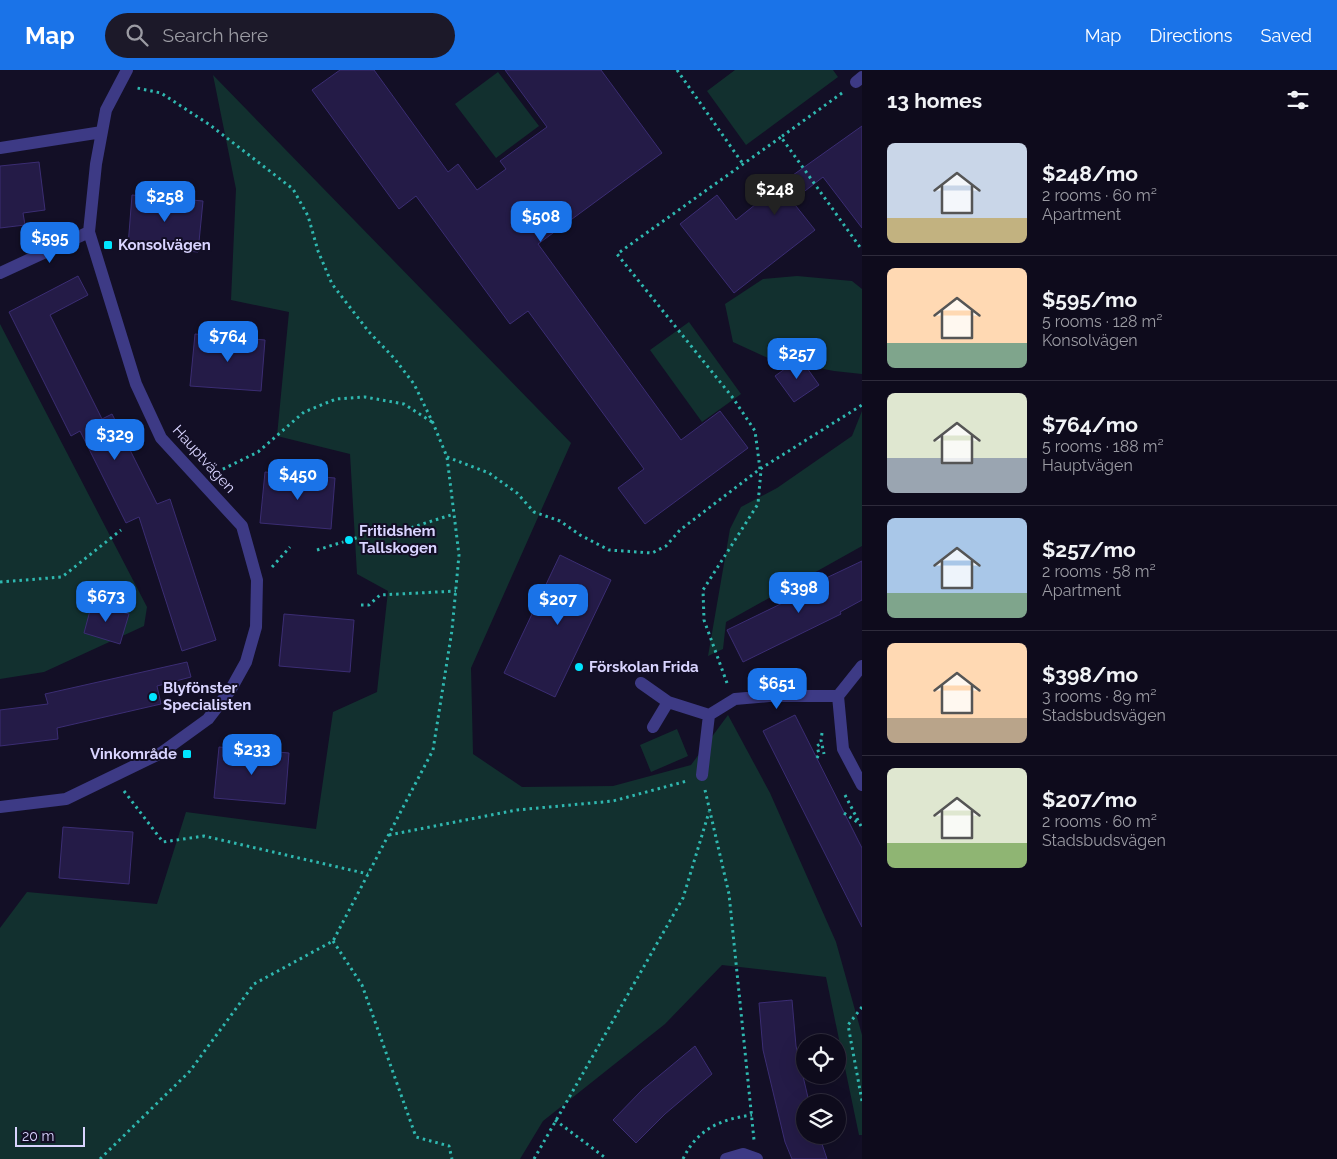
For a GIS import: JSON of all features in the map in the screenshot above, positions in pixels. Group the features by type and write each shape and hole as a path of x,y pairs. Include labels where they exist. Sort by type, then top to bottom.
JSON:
{"street":[{"name":"Hauptvägen","path":"0,807 66,799 161,753 208,719 231,689 246,662 256,627 257,580 242,526 202,480 161,438 136,384 89,232 106,110 127,70"},
{"path":"0,148 102,132"},
{"path":"0,273 89,232"},
{"path":"862,666 838,696 843,749 862,785"},
{"path":"641,683 668,702 709,715 735,699 769,696 838,696"},
{"path":"653,727 668,702"},
{"path":"702,776 709,715"},
{"path":"726,1159 743,1154 756,1158"}],"path":[{"path":"677,70 743,164"},
{"path":"727,684 704,620 703,590 758,504 760,469 755,431 733,398 617,254 782,138 859,79"},
{"path":"100,1159 190,1071 254,984 333,941 433,750 452,630 459,555 447,458 433,423 414,384 394,358 369,332 332,284 318,251 308,216 293,189 254,162 210,125 161,93 119,84"},
{"path":"782,138 862,250"},
{"path":"202,480 258,452 304,412 336,399 365,397 404,404 433,423"},
{"path":"447,458 489,474 517,493 534,512 560,521 580,535 609,550 652,554 666,546 680,530 760,469 862,405"},
{"path":"317,550 372,533 394,533 454,514"},
{"path":"0,582 62,577 121,530"},
{"path":"270,570 290,546"},
{"path":"361,605 369,605 380,595 456,591"},
{"path":"817,758 816,746 821,743"},
{"path":"113,776 163,842 204,836 368,874"},
{"path":"389,834 516,810 613,801 702,776 729,894 756,1158"},
{"path":"534,1159 683,898 709,812"},
{"path":"844,813 860,824"},
{"path":"333,941 362,985 416,1137 449,1146 452,1159"},
{"path":"862,1008 848,1026 862,1101"},
{"path":"683,1159 691,1143 714,1124 735,1117 752,1115"},
{"path":"555,1120 606,1159"}],"green space":[{"path":"735,70 833,70 838,77 746,145 707,91"},
{"path":"498,72 539,126 496,158 455,104"},
{"path":"213,75 571,443 471,668 473,754 522,787 613,786 691,765 728,715 770,793 836,942 862,1035 862,1135 859,1135 846,1073 846,1034 838,1034 826,977 722,965 665,1024 543,1121 520,1159 0,1159 0,928 27,892 157,904 186,812 316,829 333,712 377,692 388,591 357,574 350,454 277,436 289,312 231,300 236,189"},
{"path":"797,276 852,281 862,289 862,374 834,371 768,358 733,342 725,304 763,279"},
{"path":"689,322 741,394 702,422 650,350"},
{"path":"0,324 147,607 144,626 44,672 0,679"},
{"path":"862,411 862,546 726,622 723,649 708,656 730,529 741,507 777,488 852,436"},
{"path":"677,729 688,756 651,772 640,745"}],"building":[{"path":"340,70 374,70 448,172 458,164 477,190 506,169 500,161 547,127 505,70 601,70 662,153 538,244 681,440 720,411 748,448 645,524 618,488 644,469 528,311 510,324 416,196 399,209 312,90"},
{"path":"862,126 862,228 823,177 792,201 815,230 734,293 680,224 717,195 736,220 786,180"},
{"path":"39,162 45,210 23,213 25,225 0,228 0,166"},
{"path":"132,195 203,201 198,252 128,246"},
{"path":"78,276 88,295 50,315 102,419 112,414 157,504 170,499 216,640 182,651 139,517 126,523 80,431 71,436 9,312"},
{"path":"195,334 265,340 261,391 190,386"},
{"path":"800,358 819,385 794,402 775,376"},
{"path":"265,472 335,478 331,529 260,523"},
{"path":"560,555 611,580 555,697 504,673"},
{"path":"862,561 862,600 840,612 841,614 743,662 727,630 826,582 824,579"},
{"path":"92,603 129,614 120,644 84,633"},
{"path":"284,614 354,620 350,672 279,666"},
{"path":"187,662 191,677 157,686 161,704 57,728 58,739 0,746 0,710 48,704 45,694"},
{"path":"795,715 862,848 862,927 763,731"},
{"path":"219,747 289,753 285,804 214,798"},
{"path":"63,827 133,832 129,884 59,878"},
{"path":"792,1000 796,1046 796,1084 805,1084 807,1094 796,1094 796,1144 822,1144 827,1159 792,1159 785,1142 763,1050 759,1003"},
{"path":"695,1046 712,1074 665,1114 636,1143 613,1120 642,1090"}],"place":[{"name":"Konsolvägen","path":"108,245"},
{"name":"Fritidshem Tallskogen","path":"349,540"},
{"name":"Förskolan Frida","path":"579,667"},
{"name":"Blyfönster Specialisten","path":"153,697"},
{"name":"Vinkområde","path":"187,754"}]}
